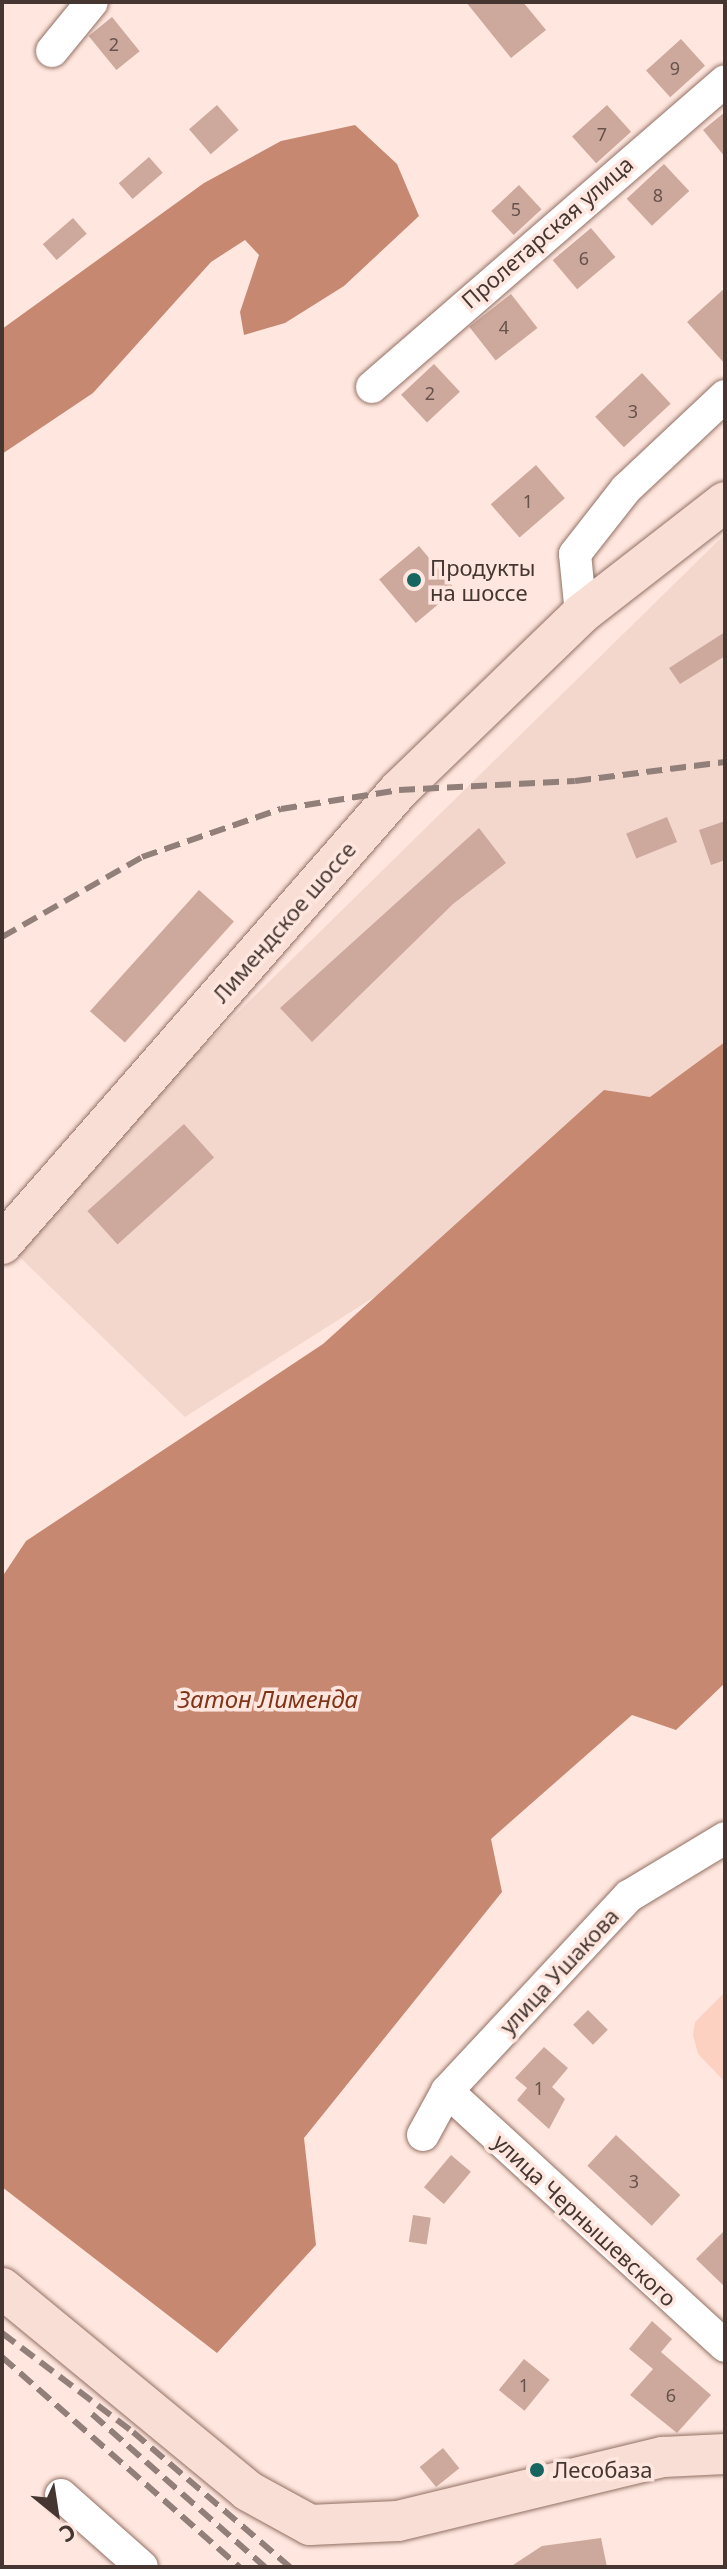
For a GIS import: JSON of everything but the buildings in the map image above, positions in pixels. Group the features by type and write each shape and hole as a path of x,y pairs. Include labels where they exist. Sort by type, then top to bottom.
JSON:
{"main road":[{"name":"Лимендское шоссе","path":"2,1244 399,790 581,614 725,502"},
{"path":"2,2288 248,2491 310,2525 398,2521 663,2457 725,2454"}],"street":[{"path":"52,51 92,2"},
{"name":"Пролетарская улица","path":"372,387 725,81"},
{"path":"581,614 575,554 626,489 725,396"},
{"name":"улица Ушакова","path":"423,2135 447,2091 629,1896 725,1838"},
{"name":"улица Чернышевского","path":"447,2091 725,2346"},
{"path":"61,2495 142,2567"}],"shaded area":[{"path":"725,534 725,1075 185,1417 4,1242"},
{"path":"725,1992 725,2082 698,2054 693,2035 695,2022"}],"water":[{"path":"355,125 397,164 419,216 344,286 285,323 244,335 240,312 259,255 245,240 211,262 93,393 2,454 2,329 204,183 281,141"},
{"name":"Затон Лименда","path":"725,1042 725,1683 676,1730 632,1715 491,1839 502,1892 304,2138 316,2245 217,2353 2,2187 2,1577 26,1541 323,1344 604,1090 650,1097"}],"railway":[{"path":"2,937 142,857 281,809 399,790 575,781 725,762"},
{"path":"2,2333 133,2432 290,2567"},
{"path":"2,2357 239,2567"},
{"path":"92,2414 265,2567"}],"place":[{"name":"Продукты на шоссе","path":"414,580"},
{"name":"Лесобаза","path":"537,2470"}]}
